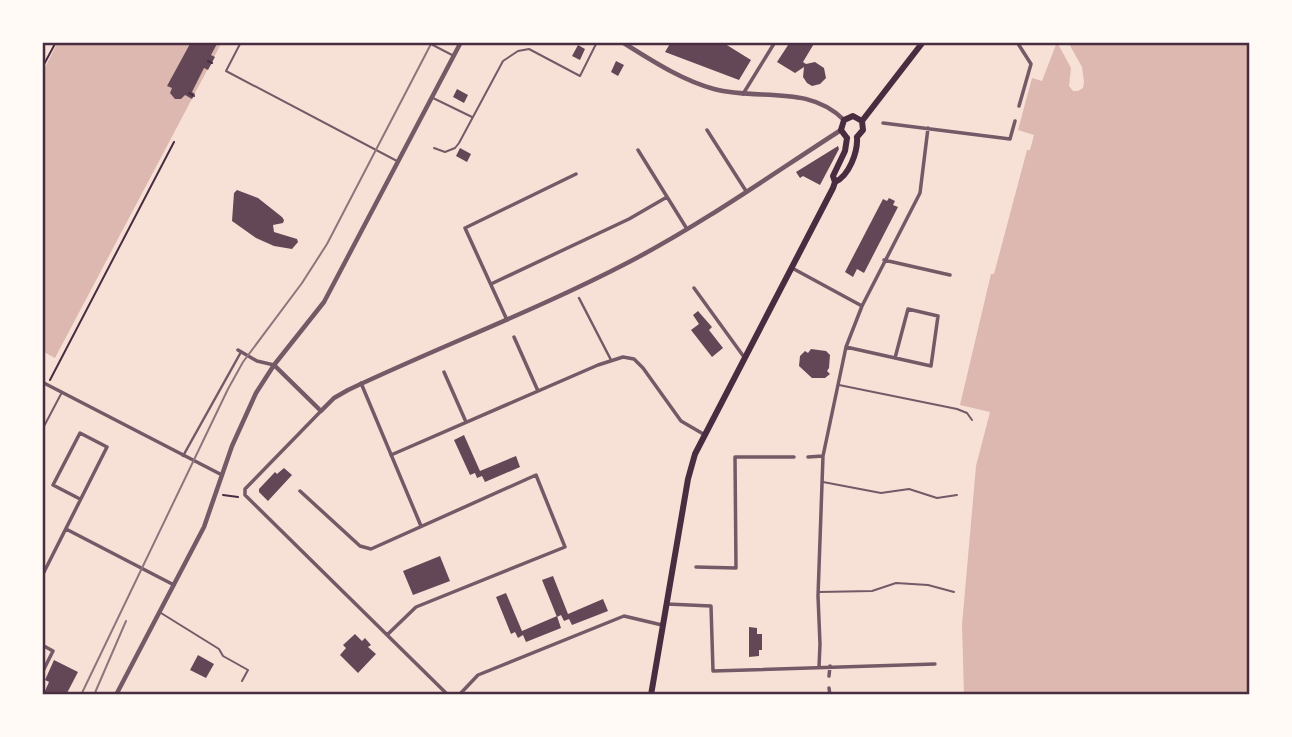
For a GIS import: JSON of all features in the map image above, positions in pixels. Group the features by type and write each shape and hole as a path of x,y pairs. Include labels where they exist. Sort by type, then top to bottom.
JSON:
{"main road":[{"path":"651,695 688,479 705,435 835,182 841,179 856,151 857,138 863,130 862,121 923,42"},
{"path":"835,182 833,176 845,151 847,138 841,130 844,120 853,116 862,121"},
{"path":"847,138 857,138"}],"street":[{"path":"117,693 204,527 252,401 274,365 324,302 461,42"},
{"path":"622,42 692,82 743,94 803,96 835,110 844,120"},
{"path":"743,94 775,42"},
{"path":"1017,42 1031,64 1019,106"},
{"path":"883,123 1010,139 1015,121"},
{"path":"818,667 823,456 846,347 884,260 920,193 928,128"},
{"path":"707,130 746,191"},
{"path":"448,695 245,495 245,489 334,398 361,383 610,272 687,229 841,130"},
{"path":"638,150 687,229"},
{"path":"507,320 465,228 576,174"},
{"path":"491,284 617,225 667,197"},
{"path":"884,260 950,275"},
{"path":"791,268 862,306"},
{"path":"694,288 745,359"},
{"path":"579,298 611,360"},
{"path":"846,347 895,358 931,366 938,316 908,309 895,358"},
{"path":"514,337 538,391"},
{"path":"183,456 240,351 257,361 274,365 321,411"},
{"path":"391,455 623,356 634,359 643,368 681,421 705,435"},
{"path":"444,372 466,422"},
{"path":"42,382 222,475"},
{"path":"361,383 421,526"},
{"path":"42,576 107,447 80,433 54,485 80,499"},
{"path":"808,457 823,456"},
{"path":"696,567 736,568 735,457 794,457"},
{"path":"300,491 360,546 371,549 536,475 565,547 416,607 387,635"},
{"path":"66,528 174,585"},
{"path":"665,604 711,606 713,671 934,664"},
{"path":"459,695 478,675 624,616 662,625"},
{"path":"42,645 53,651 42,673"},
{"path":"829,676 830,666"},
{"path":"830,688 830,695"}],"lane":[{"path":"241,42 226,71 398,161"},
{"path":"427,42 454,56"},
{"path":"434,148 445,152 455,148 503,61 517,51 529,49 580,76 597,42"},
{"path":"432,98 472,118"},
{"path":"838,385 957,409 967,413 972,420"},
{"path":"42,430 61,393"},
{"path":"822,482 881,494 909,489 937,498 957,495"},
{"path":"818,592 872,590 896,583 928,585 954,592"},
{"path":"159,612 248,670 243,681"},
{"path":"117,693 125,695"}],"path":[{"path":"42,68 56,42"},
{"path":"208,61 212,63"},
{"path":"189,93 194,96"},
{"path":"47,385 174,142"},
{"path":"222,495 236,496"}],"shaded area":[{"path":"58,42 222,42 55,358 42,351 42,73"},
{"path":"1057,42 1250,42 1250,695 964,695 962,625 976,466 990,412 960,405 991,274 994,274 1027,150 1030,150 1034,135 1018,130 1032,78 1042,81"}],"pier":[{"path":"1057,42 1068,42 1082,67 1083,88 1078,91 1073,91 1069,86 1071,68"}],"building":[{"path":"191,42 218,42 211,55 215,57 208,70 204,68 192,92 195,94 192,99 185,95 181,99 175,99 170,93 172,88 167,86"},
{"path":"671,42 722,42 751,60 739,80 665,52"},
{"path":"790,42 815,42 803,62 815,62 824,68 826,78 820,84 812,86 807,83 803,77 804,67 795,73 777,62"},
{"path":"578,45 585,49 580,60 572,56"},
{"path":"616,61 624,65 618,76 611,72"},
{"path":"457,89 468,95 464,103 453,97"},
{"path":"838,146 839,149 820,185 803,176 800,178 796,172"},
{"path":"460,148 471,154 467,162 456,156"},
{"path":"237,190 258,198 282,217 283,223 273,225 274,232 297,239 298,242 292,249 274,246 256,238 232,221 234,193"},
{"path":"889,198 895,201 893,205 898,207 864,273 857,269 853,277 845,272 883,199 887,201"},
{"path":"698,311 712,327 709,330 723,348 712,357 691,330 699,324 693,315"},
{"path":"811,349 826,351 830,355 827,371 830,374 825,378 812,378 799,366 800,356"},
{"path":"464,435 480,471 516,456 520,467 485,482 482,476 477,478 475,473 470,475 454,440"},
{"path":"284,468 292,475 268,501 259,489 275,472 277,474"},
{"path":"440,556 450,581 413,595 403,571"},
{"path":"553,576 568,614 603,599 608,611 572,625 569,619 564,621 561,615 557,617 542,580"},
{"path":"506,593 522,631 557,616 561,628 526,642 523,635 518,638 515,632 511,634 496,597"},
{"path":"749,627 757,628 757,634 762,634 762,650 759,650 759,656 749,657"},
{"path":"355,634 362,641 365,638 371,645 368,647 376,654 358,673 340,655 346,648 343,645"},
{"path":"198,655 214,664 206,678 190,670"},
{"path":"54,660 78,672 66,695 43,695 49,682 45,680"}],"tram line":[{"path":"81,695 228,389 243,362 302,283 327,244 432,42"},
{"path":"94,695 126,621"}]}
